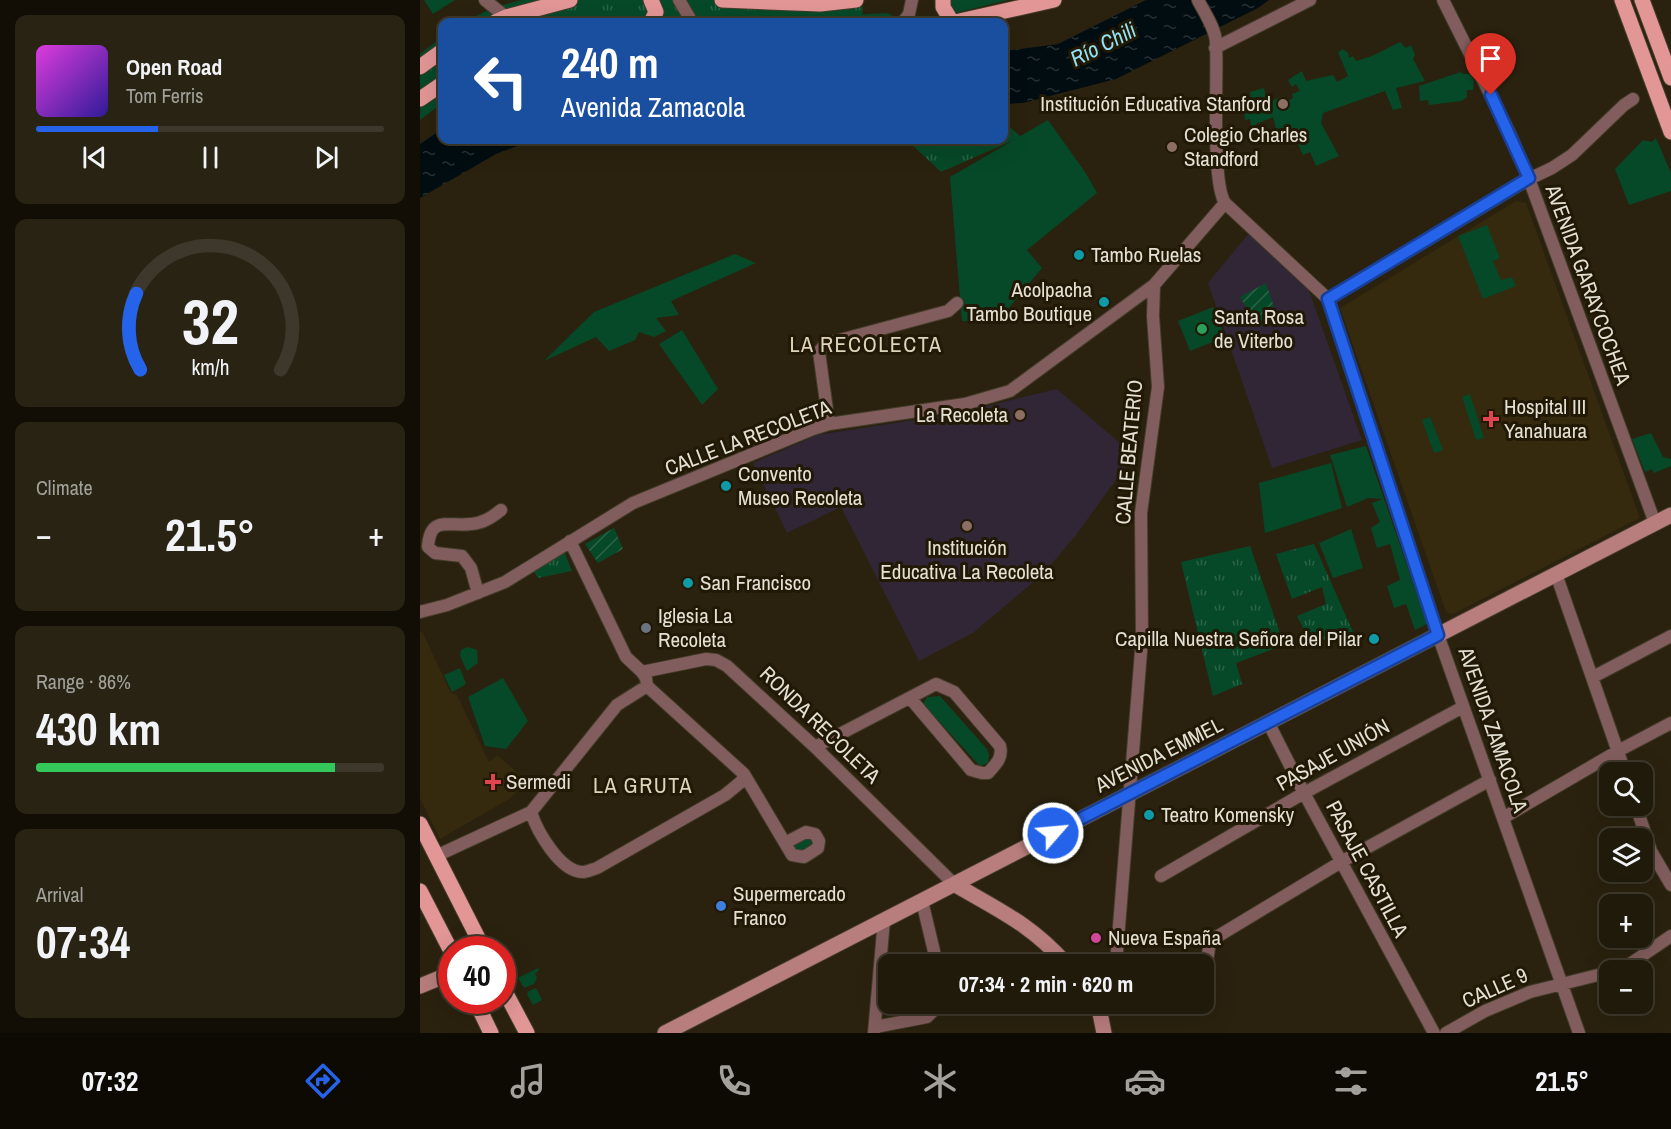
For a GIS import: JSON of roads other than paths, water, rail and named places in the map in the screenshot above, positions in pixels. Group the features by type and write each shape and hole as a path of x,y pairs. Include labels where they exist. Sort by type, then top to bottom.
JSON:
{"main road":[{"path":"507,18 570,0"},
{"path":"651,0 656,12 653,18"},
{"path":"722,0 820,4 856,0"},
{"path":"943,0 944,7 951,18"},
{"path":"970,18 1054,0"},
{"path":"1622,0 1671,132"},
{"path":"1642,0 1671,78"},
{"path":"420,66 438,54"},
{"path":"420,99 438,87"},
{"path":"420,824 477,936"},
{"path":"420,891 443,936"},
{"path":"516,1012 527,1033"},
{"path":"482,1014 492,1033"}],"street":[{"path":"485,0 498,18"},
{"path":"679,0 690,18"},
{"path":"906,18 912,0"},
{"path":"1154,285 1226,203 1221,196 1218,167 1214,34 1198,0"},
{"path":"1215,48 1310,0"},
{"name":"AVENIDA GARAYCOCHEA","path":"1443,0 1510,134 1529,178 1655,523"},
{"path":"1328,299 1529,178 1552,168 1572,155 1633,99"},
{"name":"AVENIDA ZAMACOLA","path":"1226,203 1328,299 1438,635 1579,1033"},
{"name":"CALLE LA RECOLETA","path":"420,612 505,582 633,503 829,424 965,404 1010,391 1154,285"},
{"name":"CALLE BEATERIO","path":"1117,954 1142,639 1141,513 1158,387 1153,316 1154,285"},
{"path":"829,424 819,352 825,344 948,311 957,303"},
{"path":"478,593 471,568 462,556 435,553 428,547 429,536 432,529 440,524 477,524 501,510"},
{"name":"AVENIDA EMMEL","path":"665,1033 1671,514"},
{"path":"570,541 626,657 642,672 647,686 744,774 785,843"},
{"path":"1556,574 1622,762"},
{"path":"1593,677 1671,636"},
{"name":"RONDA RECOLETA","path":"642,672 706,659 716,660 727,666 815,747 954,884 1016,919 1040,937 1056,954"},
{"path":"815,747 936,684 954,692 1000,746 1002,753 999,760 988,772 971,770 910,698"},
{"path":"436,856 531,812 617,705 647,686"},
{"name":"PASAJE UNIÓN","path":"1161,876 1304,793 1463,706"},
{"name":"PASAJE CASTILLA","path":"1268,722 1434,1033"},
{"path":"1503,818 1671,723"},
{"path":"531,812 536,828 549,848 565,864 581,873 597,868 725,795 742,781 744,774"},
{"path":"1208,954 1210,941 1341,862 1490,780"},
{"path":"1639,816 1651,851 1671,885"},
{"path":"922,901 935,954"},
{"path":"884,920 874,1030 927,1017 930,1014"},
{"path":"1636,960 1671,936"},
{"name":"CALLE 9","path":"1446,1033 1503,1003 1530,992 1599,974"},
{"path":"420,986 438,979"},
{"path":"1103,1014 1104,1033"}],"water":[{"name":"Río Chili","path":"1146,0 1269,0 1258,8 1116,79 1023,103 1008,104 1008,50 1058,44"},
{"path":"438,132 438,144 523,144 496,154 420,198 420,144"}],"place":[{"name":"Institución Educativa Stanford","path":"1283,104"},
{"name":"Colegio Charles Standford","path":"1172,147"},
{"name":"Tambo Ruelas","path":"1079,255"},
{"name":"Acolpacha Tambo Boutique","path":"1104,302"},
{"name":"Santa Rosa de Viterbo","path":"1202,329"},
{"name":"La Recoleta","path":"1020,415"},
{"name":"Hospital III Yanahuara","path":"1491,419"},
{"name":"Convento Museo Recoleta","path":"726,486"},
{"name":"Institución Educativa La Recoleta","path":"967,526"},
{"name":"San Francisco","path":"688,583"},
{"name":"Iglesia La Recoleta","path":"646,628"},
{"name":"Capilla Nuestra Señora del Pilar","path":"1374,639"},
{"name":"Sermedi","path":"493,782"},
{"name":"Teatro Komensky","path":"1149,815"},
{"name":"Supermercado Franco","path":"721,906"},
{"name":"Nueva España","path":"1096,938"}],"district":[{"name":"LA RECOLECTA","path":"866,344"},
{"name":"LA GRUTA","path":"643,785"}]}
